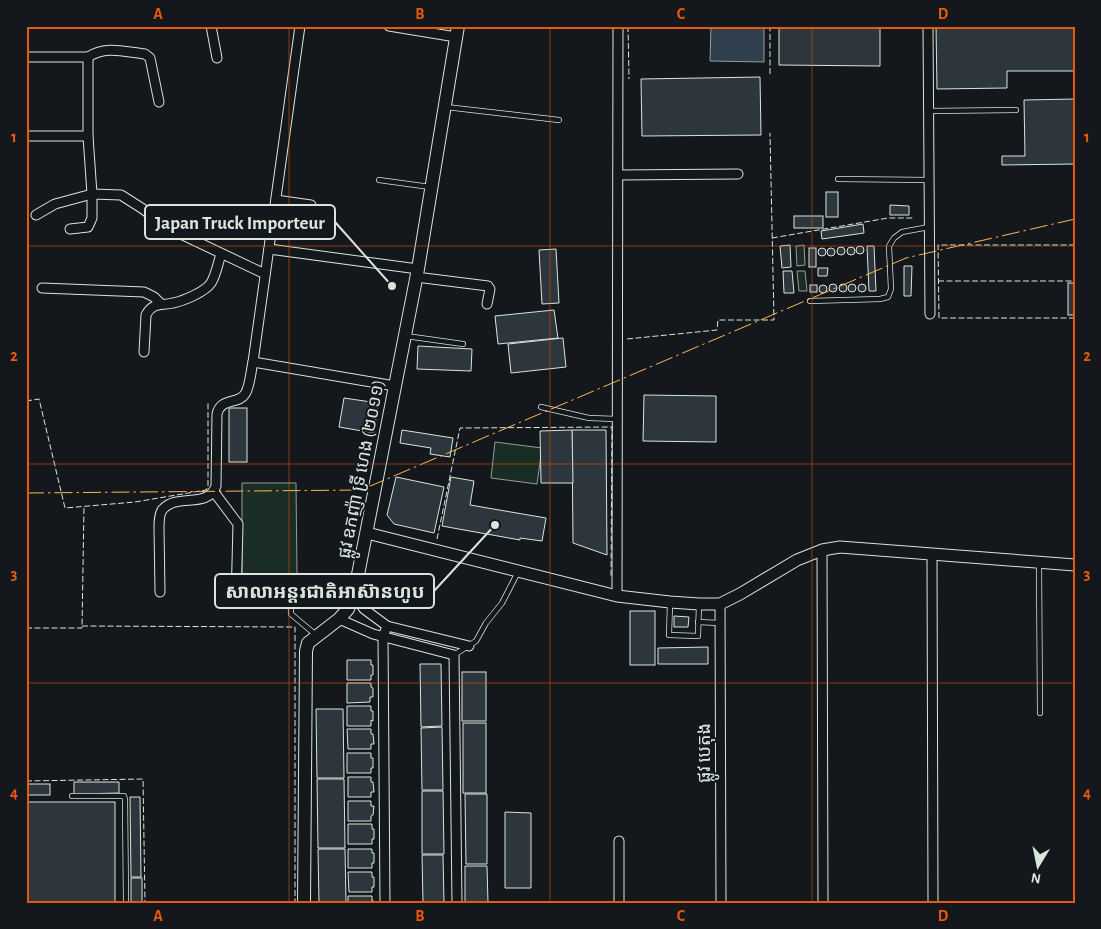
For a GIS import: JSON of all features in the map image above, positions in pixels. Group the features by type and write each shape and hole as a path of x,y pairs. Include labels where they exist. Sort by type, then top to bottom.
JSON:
{"main road":[{"name":"ផ្លូវ ឧកញ៉ា ទ្រី ហេង (២០១១)","path":"304,903 306,651 308,643 339,619 348,609 354,595 417,273 457,32"}],"street":[{"path":"210,26 218,58"},
{"path":"160,592 159,518 162,510 168,505 201,499 210,496 214,492 216,486 218,408 245,395 248,388 300,26"},
{"path":"389,26 457,32"},
{"path":"617,596 618,26"},
{"path":"928,26 930,314"},
{"path":"26,57 88,56 96,51 109,49 145,54 150,58 159,102"},
{"path":"70,229 88,227 92,218 88,136 88,56"},
{"path":"26,136 88,136"},
{"path":"618,175 738,174"},
{"path":"36,215 55,204 92,194 121,195 168,228 265,274"},
{"path":"276,200 311,205"},
{"path":"269,250 488,286 490,290 487,304"},
{"path":"144,352 146,315 152,306 173,303 206,289 211,283 221,254"},
{"path":"42,288 144,292 154,297 161,304"},
{"path":"253,362 395,386"},
{"path":"214,492 238,524 236,602"},
{"path":"367,533 617,596 699,604 720,604 797,560 822,550 840,547 1075,565"},
{"path":"822,550 823,903"},
{"path":"932,555 933,903"},
{"path":"354,595 364,609 387,626 469,646"},
{"name":"ផ្លូវ បេតុង","path":"720,604 720,903"},
{"path":"339,619 373,634 454,656 456,903"},
{"path":"385,903 383,637 387,626"},
{"path":"619,841 620,903"}],"lane":[{"path":"445,107 559,120"},
{"path":"928,111 1016,110"},
{"path":"379,180 431,188"},
{"path":"838,180 929,180"},
{"path":"810,301 880,299 888,297 891,289 889,246 894,238 902,232 929,227"},
{"path":"405,336 463,344"},
{"path":"541,407 590,418 617,419"},
{"path":"1039,562 1040,713"},
{"path":"454,656 476,641 502,603 519,571"},
{"path":"290,580 291,614 317,636"},
{"path":"670,602 669,635 698,636 699,604"},
{"path":"698,622 720,623"},
{"path":"72,796 124,796 126,903"}],"green space":[{"path":"804,245 805,265 797,266 796,246"},
{"path":"797,271 805,271 807,291 799,291"},
{"path":"495,442 542,448 537,484 491,478"},
{"path":"242,483 296,483 297,575 242,576"}],"water":[{"path":"711,26 764,26 764,62 710,61"}],"building":[{"path":"779,26 880,26 880,66 779,65"},
{"path":"936,26 1075,26 1075,71 1007,71 1007,88 937,89"},
{"path":"760,77 761,135 642,136 641,79"},
{"path":"1075,99 1075,164 1002,165 1002,156 1025,156 1024,100"},
{"path":"826,192 838,192 838,217 826,217"},
{"path":"890,205 909,206 909,215 890,215"},
{"path":"794,216 823,216 823,228 794,228"},
{"path":"863,224 864,233 822,239 821,231"},
{"path":"790,245 791,267 782,268 780,246"},
{"path":"860,246 864,250 860,254 856,250"},
{"path":"867,246 874,246 876,291 869,291"},
{"path":"841,247 845,251 841,255 837,251"},
{"path":"851,247 855,251 851,255 847,251"},
{"path":"809,248 816,248 816,267 809,267"},
{"path":"822,248 826,252 822,256 818,252"},
{"path":"831,248 835,252 831,256 827,252"},
{"path":"556,249 559,303 542,304 539,250"},
{"path":"904,266 912,266 911,296 904,296"},
{"path":"818,268 828,268 827,276 818,276"},
{"path":"783,271 792,271 794,293 784,293"},
{"path":"1068,283 1075,283 1075,315 1068,315"},
{"path":"833,284 837,288 833,292 829,288"},
{"path":"843,284 847,288 843,292 839,288"},
{"path":"852,284 856,288 852,292 848,288"},
{"path":"862,284 866,288 862,292 858,288"},
{"path":"810,285 817,285 817,292 810,292"},
{"path":"823,285 827,289 823,293 819,289"},
{"path":"554,310 558,338 498,344 495,316"},
{"path":"563,338 566,367 511,373 508,344"},
{"path":"418,346 472,349 471,371 417,369"},
{"path":"644,395 716,396 716,442 643,441"},
{"path":"344,398 378,403 374,433 339,427"},
{"path":"229,408 247,408 247,462 229,462"},
{"path":"402,430 453,438 450,457 430,454 431,448 400,443"},
{"path":"572,430 606,430 607,555 573,543"},
{"path":"572,430 573,483 541,483 540,431"},
{"path":"396,477 444,487 434,533 394,524 387,515"},
{"path":"451,477 474,481 470,505 546,518 542,541 520,538 520,540 442,526"},
{"path":"630,611 655,611 655,665 630,665"},
{"path":"674,616 689,617 688,627 674,627"},
{"path":"708,647 708,664 658,664 658,648"},
{"path":"347,660 371,660 373,675 371,675 371,680 347,680"},
{"path":"420,664 441,664 442,726 421,727"},
{"path":"462,672 486,672 486,721 462,721"},
{"path":"347,683 371,683 373,697 370,697 370,702 347,703"},
{"path":"347,706 371,706 373,721 371,720 371,726 347,726"},
{"path":"316,709 343,709 344,778 317,778"},
{"path":"463,723 486,723 486,793 463,793"},
{"path":"442,727 443,790 422,790 421,728"},
{"path":"347,729 371,729 374,744 371,744 371,749 348,749"},
{"path":"347,753 371,753 373,768 371,768 371,773 347,773"},
{"path":"348,777 371,777 374,792 371,792 371,797 348,797"},
{"path":"317,779 344,779 345,848 318,848"},
{"path":"74,782 119,782 119,793 74,794"},
{"path":"28,784 50,784 50,795 28,795"},
{"path":"422,791 443,791 444,854 422,854"},
{"path":"465,794 487,794 487,864 466,864"},
{"path":"130,797 140,797 141,877 131,877"},
{"path":"348,801 371,801 371,806 374,806 371,821 348,821"},
{"path":"26,802 115,802 115,903 26,903"},
{"path":"505,812 531,813 531,888 505,888"},
{"path":"348,824 372,824 374,839 372,839 372,844 348,844"},
{"path":"318,849 345,849 346,903 319,903"},
{"path":"348,849 372,849 374,863 372,863 372,868 348,868"},
{"path":"422,855 443,855 444,903 423,903"},
{"path":"465,866 487,866 488,903 465,903"},
{"path":"348,872 372,872 374,887 372,887 372,892 349,892"},
{"path":"131,878 142,878 142,903 131,903"},
{"path":"348,896 372,896 374,903 348,903"}],"fence":[{"path":"628,26 629,79"},
{"path":"770,26 770,74"},
{"path":"627,339 717,330 718,320 774,320 770,133"},
{"path":"772,238 888,218 914,218"},
{"path":"1075,245 938,245 939,318 1075,318"},
{"path":"938,281 1075,281"},
{"path":"26,401 39,399 65,508 135,502 206,490 208,486 208,401"},
{"path":"437,539 460,428 612,427 611,577"},
{"path":"26,628 82,628 84,506"},
{"path":"82,626 295,627 295,903"},
{"path":"26,781 143,779 145,903"}],"power":[{"path":"26,493 361,490 906,258 1075,219"}],"place":[{"name":"Japan Truck Importeur","path":"392,286"},
{"name":"សាលាអន្ដរជាតិអាស៊ានហូប","path":"495,525"}]}
